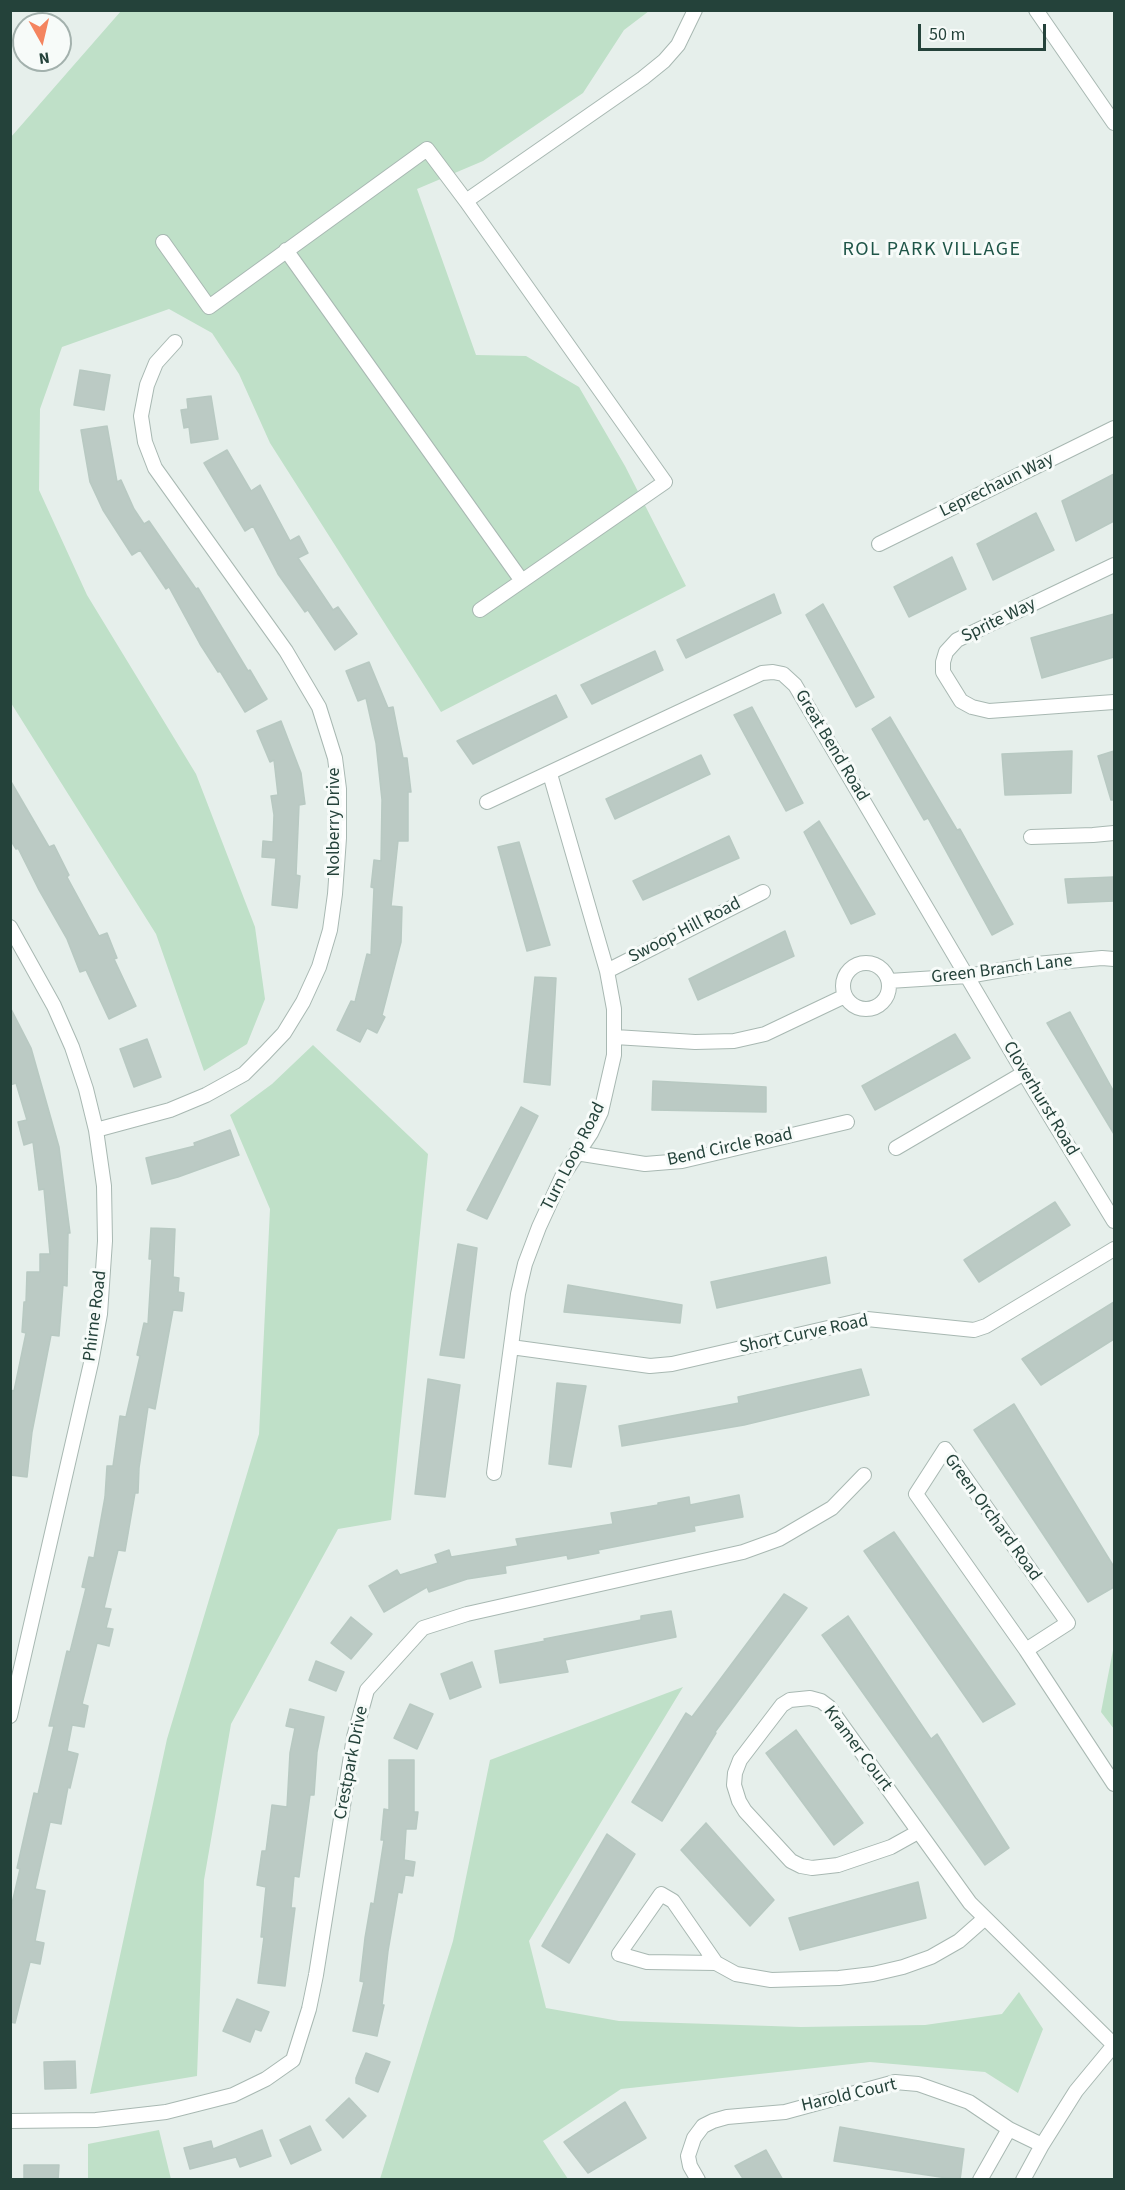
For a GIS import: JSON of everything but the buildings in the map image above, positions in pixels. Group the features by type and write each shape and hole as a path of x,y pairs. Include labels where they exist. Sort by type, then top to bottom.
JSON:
{"street":[{"path":"466,201 664,61 678,45 696,10"},
{"path":"1036,10 1112,115"},
{"path":"163,242 209,307 428,149 665,482 480,610"},
{"path":"286,250 522,581"},
{"name":"Nolberry Drive","path":"96,1130 170,1110 206,1095 244,1074 284,1033 303,1002 319,967 330,930 335,894 339,838 339,789 335,758 319,707 286,651 155,468 145,442 141,416 147,385 156,363 175,342"},
{"name":"Leprechaun Way","path":"879,544 1114,428"},
{"name":"Sprite Way","path":"1114,565 957,640 946,652 943,672 961,701 972,707 988,711 1114,702"},
{"name":"Great Bend Road","path":"487,802 762,673 783,674 795,685 968,976"},
{"name":"Turn Loop Road","path":"494,1473 518,1294 525,1264 547,1210 576,1153 591,1133 601,1112 611,1074 615,1037 614,1009 607,971 549,774"},
{"path":"1031,837 1114,833"},
{"name":"Swoop Hill Road","path":"607,971 763,892"},
{"name":"Phirne Road","path":"10,927 54,1006 72,1047 86,1089 96,1130 104,1186 105,1240 100,1314 91,1363 16,1667 10,1716"},
{"name":"Green Branch Lane","path":"889,981 968,976 1036,964 1114,959"},
{"path":"868,963 878,966 885,972 889,981 889,991 885,1000 878,1007 869,1010 859,1009 844,996 844,977 850,969 859,964 868,963"},
{"name":"Cloverhurst Road","path":"968,976 1114,1221"},
{"path":"615,1037 695,1042 734,1041 765,1034 844,996"},
{"path":"896,1148 1024,1073"},
{"name":"Bend Circle Road","path":"576,1153 645,1164 682,1161 847,1122"},
{"name":"Short Curve Road","path":"511,1347 650,1366 672,1364 867,1319 974,1330 986,1326 1114,1249"},
{"name":"Green Orchard Road","path":"1026,1650 1068,1623 945,1449 916,1494 1026,1650 1114,1784"},
{"name":"Crestpark Drive","path":"10,2121 96,2120 166,2112 233,2095 266,2079 293,2060 309,2009 316,1975 354,1737 367,1690 423,1628 467,1614 743,1552 779,1539 832,1508 864,1475"},
{"name":"Kramer Court","path":"918,1832 891,1847 838,1865 812,1868 801,1866 791,1861 745,1811 734,1785 735,1773 740,1760 782,1706 790,1700 799,1698 821,1701 829,1707 970,1903 1114,2045"},
{"path":"716,1963 647,1962 619,1954 661,1894 673,1901 716,1963 736,1974 771,1980 838,1978 873,1974 931,1957 959,1941 984,1918"},
{"path":"1023,2180 1076,2091 1114,2045"},
{"name":"Harold Court","path":"698,2180 690,2166 688,2156 694,2138 703,2126 713,2121 727,2117 785,2112 896,2082 918,2084 969,2102 1009,2129 1042,2145"},
{"path":"980,2180 1009,2129"}],"green space":[{"path":"121,11 649,11 624,30 583,93 483,161 417,189 476,355 526,356 579,387 625,466 686,586 441,712 270,443 239,374 212,333 169,309 62,347 40,409 39,490 87,595 196,774 255,927 265,999 247,1044 204,1071 156,934 11,703 11,137 68,72 72,72 72,67"},
{"path":"313,1045 428,1154 391,1520 338,1529 231,1724 204,1880 197,2076 90,2094 167,1739 259,1434 270,1209 230,1115 272,1084"},
{"path":"1114,1645 1114,1729 1101,1712"},
{"path":"683,1687 529,1941 546,2008 619,2021 801,2027 925,2025 1002,2014 1019,1992 1043,2029 1018,2093 985,2072 870,2062 621,2089 543,2141 568,2179 380,2179 453,1941 490,1760"},
{"path":"159,2130 171,2179 88,2179 88,2144"}],"district":[{"name":"ROL PARK VILLAGE","path":"932,251"}]}
